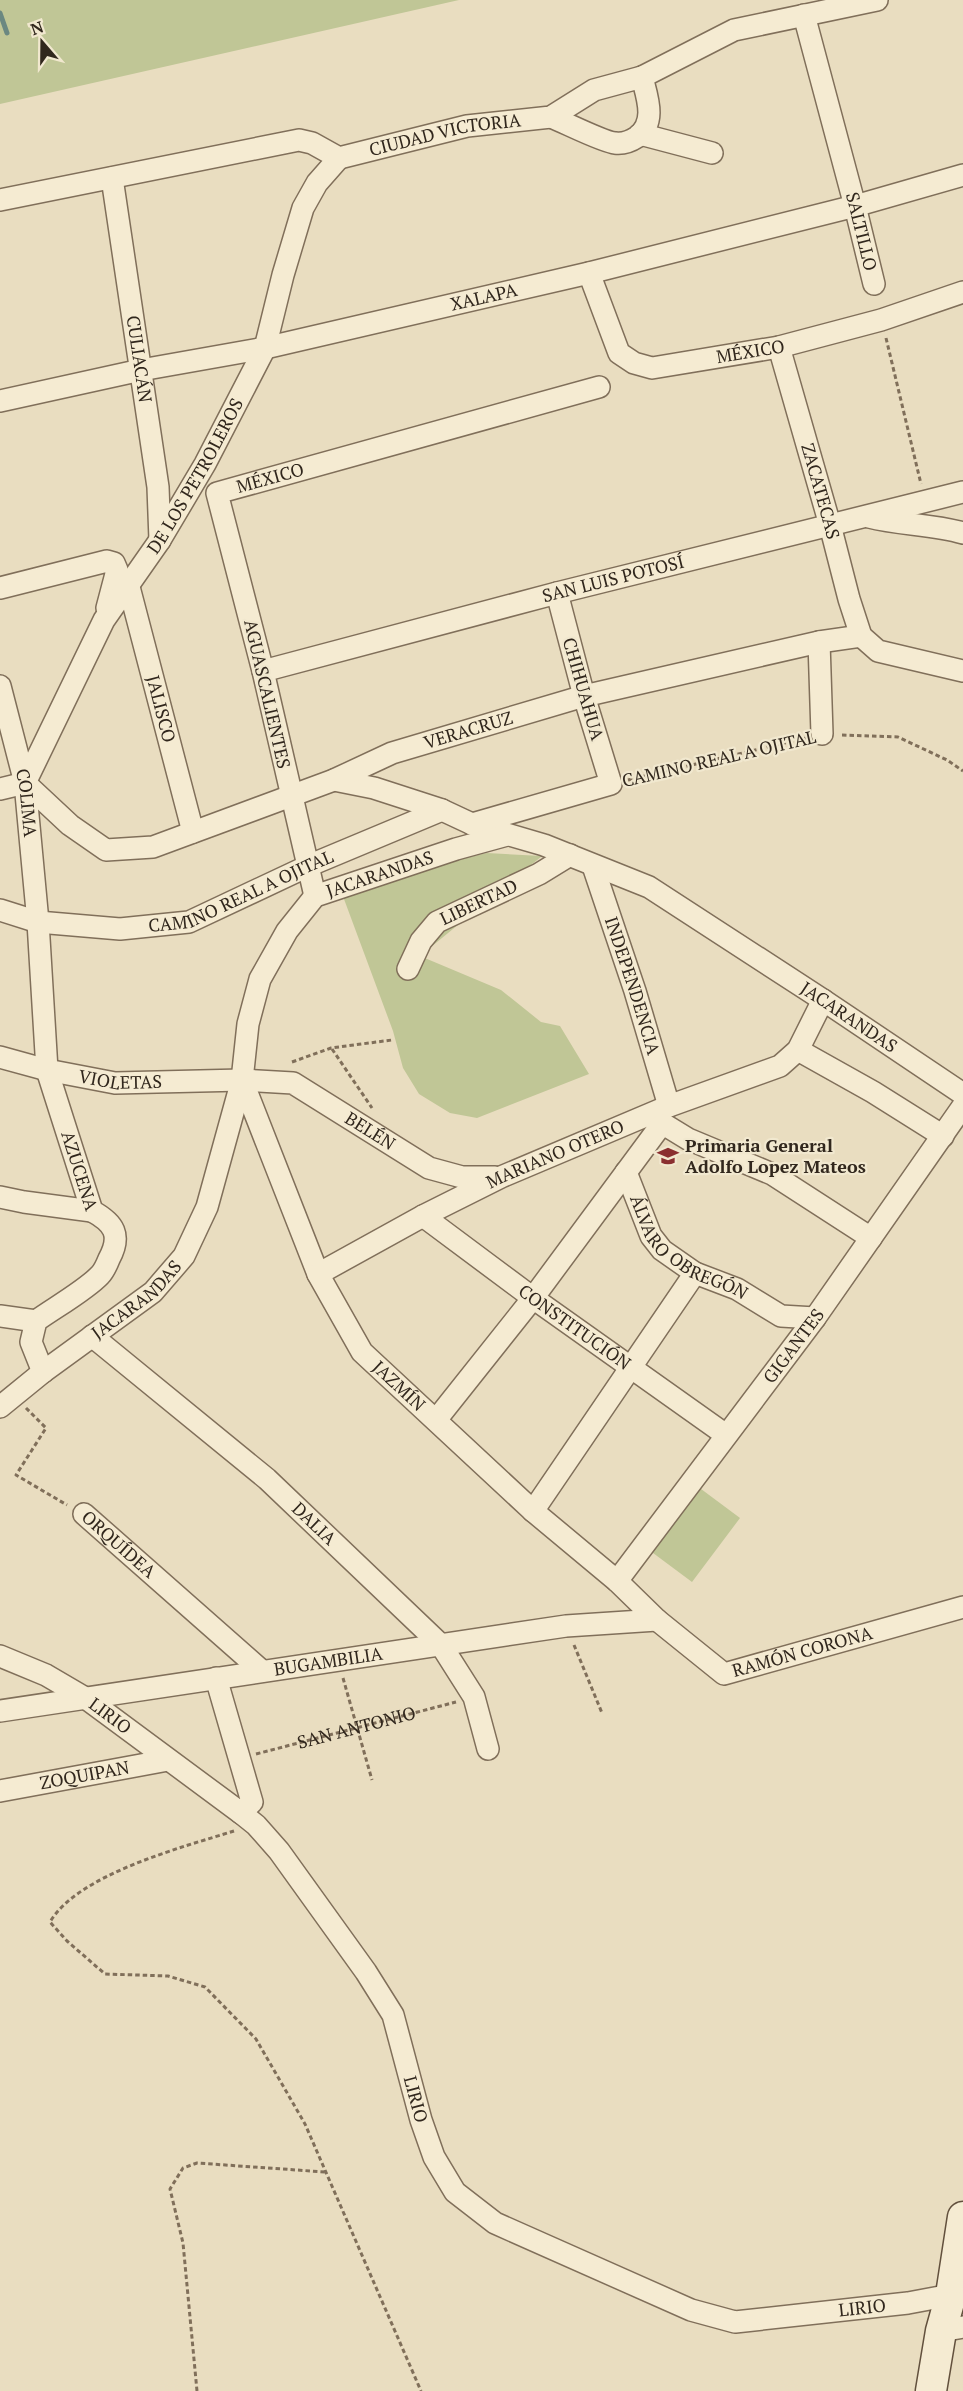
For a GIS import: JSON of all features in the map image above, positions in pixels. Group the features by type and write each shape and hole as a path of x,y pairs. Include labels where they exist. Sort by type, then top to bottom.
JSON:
{"main road":[{"path":"931,2391 952,2329 951,2295 963,2217"}],"street":[{"name":"CIUDAD VICTORIA","path":"339,158 467,126 551,117 594,90 642,77 734,30 878,0"},
{"name":"SALTILLO","path":"804,15 855,206 873,284"},
{"path":"551,117 614,143 631,141 640,134 648,122 649,106 642,77"},
{"path":"640,134 712,153"},
{"path":"0,200 299,140 312,143 339,158"},
{"name":"DE LOS PETROLEROS","path":"25,783 104,620 160,540 205,465 265,348 303,208 317,183 339,158"},
{"name":"XALAPA","path":"0,401 141,370 265,348 589,273 855,206 963,175"},
{"name":"CULIACÁN","path":"112,178 158,487 160,540"},
{"name":"MÉXICO","path":"589,273 619,352 634,363 652,368 779,347 881,320 963,292"},
{"name":"ZACATECAS","path":"779,347 861,636"},
{"name":"MÉXICO","path":"217,493 599,387"},
{"name":"SAN LUIS POTOSÍ","path":"263,671 557,593 963,492"},
{"name":"AGUASCALIENTES","path":"217,493 263,671 315,896"},
{"path":"867,517 896,524 947,528 963,533"},
{"path":"0,588 107,561 114,564 117,570 104,620"},
{"name":"JALISCO","path":"129,587 193,832"},
{"name":"CHIHUAHUA","path":"557,593 584,696 611,784"},
{"path":"861,636 878,651 963,671"},
{"name":"VERACRUZ","path":"25,783 70,825 106,850 153,847 334,780 392,753 584,696 819,642 861,636"},
{"path":"819,642 822,734"},
{"name":"COLIMA","path":"0,686 25,783 38,922"},
{"path":"334,780 375,788 442,810 472,824 507,836"},
{"path":"0,789 25,783"},
{"name":"CAMINO REAL A OJITAL","path":"472,824 611,784"},
{"name":"CAMINO REAL A OJITAL","path":"0,910 38,922 120,929 189,922 308,866 442,810"},
{"name":"JACARANDAS","path":"7,1401 153,1292 184,1256 207,1207 242,1080 248,1024 260,979 287,931 315,896 456,849 507,836 544,845 649,888 823,1000 963,1094"},
{"name":"LIBERTAD","path":"408,969 421,942 437,922 539,874 570,855"},
{"name":"INDEPENDENCIA","path":"593,866 635,991 660,1115"},
{"name":"AZUCENA","path":"36,1321 101,1274 114,1250 116,1239 113,1227 106,1218 92,1211 46,1070 38,922"},
{"name":"MARIANO OTERO","path":"318,1274 423,1216 501,1177 780,1066 798,1050 823,1000"},
{"path":"798,1050 873,1092 943,1136"},
{"name":"VIOLETAS","path":"0,1057 46,1070 115,1083 242,1080"},
{"name":"BELÉN","path":"242,1080 293,1083 429,1168 462,1177 501,1177"},
{"name":"JAZMÍN","path":"242,1080 318,1274 362,1352 533,1511 617,1581 657,1620"},
{"name":"GIGANTES","path":"617,1581 815,1318 963,1106"},
{"path":"436,1420 533,1298 626,1172 660,1115 688,1139 772,1174 871,1238"},
{"name":"ÁLVARO OBREGÓN","path":"626,1172 651,1236 662,1250 695,1273 737,1289 781,1316 815,1318"},
{"path":"0,1197 92,1211"},
{"name":"CONSTITUCIÓN","path":"423,1216 533,1298 726,1435"},
{"path":"533,1511 695,1273"},
{"path":"0,1316 36,1321 31,1342 43,1372"},
{"name":"DALIA","path":"92,1336 267,1479 441,1645 474,1697 488,1749"},
{"name":"ORQUÍDEA","path":"84,1514 262,1671"},
{"name":"RAMÓN CORONA","path":"657,1620 724,1674 963,1606"},
{"name":"BUGAMBILIA","path":"0,1711 566,1626 657,1620"},
{"name":"LIRIO","path":"0,1656 46,1675 87,1699 249,1819 307,1889 366,1972 393,2015 421,2120 434,2157 455,2192 495,2223 691,2310 735,2322 951,2295"},
{"path":"216,1678 252,1802 249,1819"},
{"name":"ZOQUIPAN","path":"0,1791 168,1760"}],"path":[{"path":"881,320 925,501"},
{"name":"CAMINO REAL A OJITAL","path":"611,784 822,734 898,737 947,760 963,771"},
{"path":"286,1064 331,1048 392,1040"},
{"path":"331,1048 374,1111"},
{"name":"ORQUÍDEA","path":"7,1401 46,1428 16,1475 84,1514"},
{"path":"566,1626 602,1713"},
{"path":"338,1661 372,1780"},
{"name":"SAN ANTONIO","path":"240,1758 474,1697"},
{"path":"249,1819 119,1870 81,1892 57,1910 50,1922 67,1941 105,1974 168,1976 205,1987 256,2039 305,2124 421,2391"},
{"path":"197,2391 183,2243 170,2189 183,2168 197,2163 325,2172"}],"green space":[{"path":"0,0 459,0 0,104"},
{"path":"487,853 542,856 420,956 501,990 541,1022 560,1026 589,1074 477,1118 450,1113 419,1094 403,1068 393,1031 341,891 414,870"},
{"path":"697,1486 740,1518 692,1582 649,1550"}],"waterway":[{"path":"0,13 7,33"}],"place":[{"name":"Primaria General Adolfo Lopez Mateos","path":"668,1156"}]}
